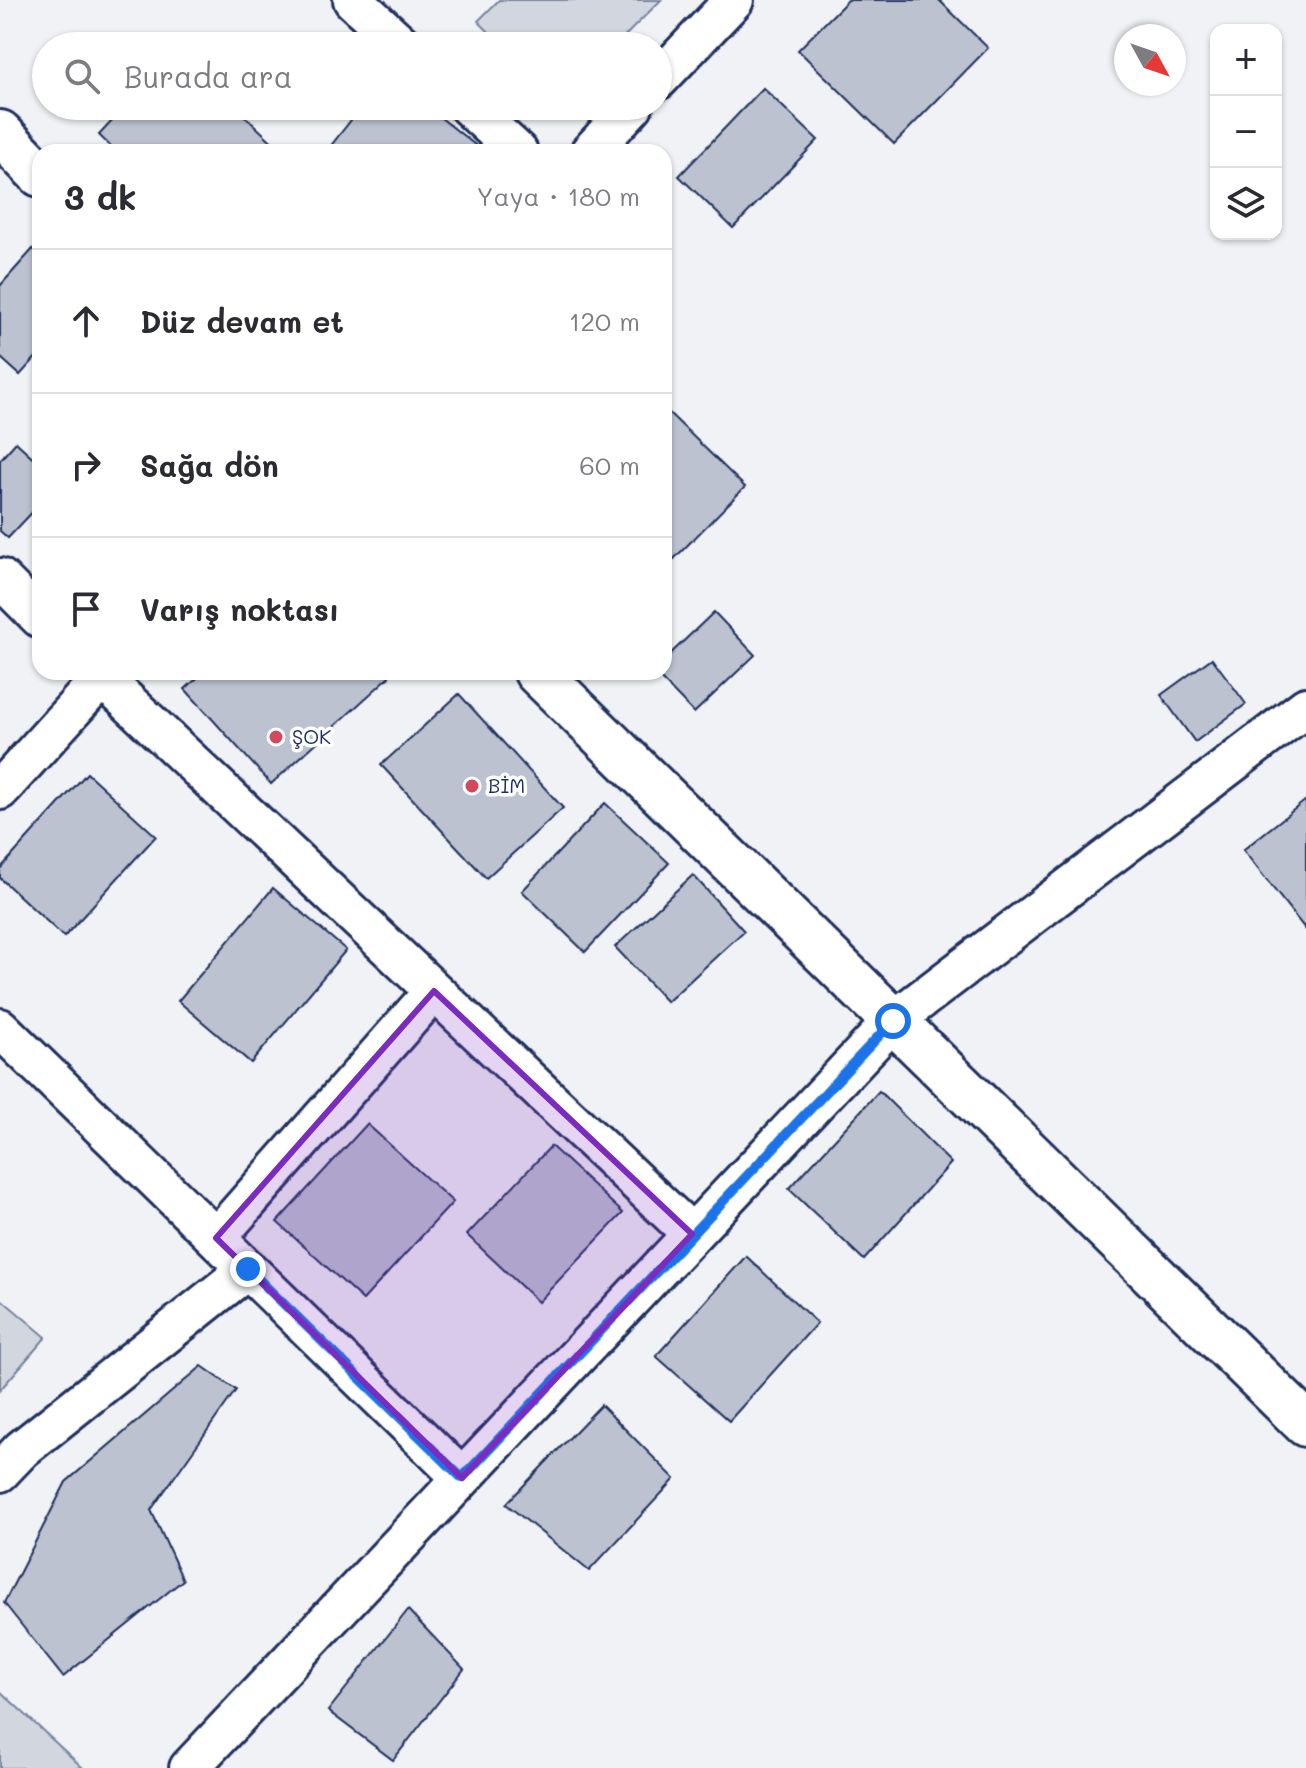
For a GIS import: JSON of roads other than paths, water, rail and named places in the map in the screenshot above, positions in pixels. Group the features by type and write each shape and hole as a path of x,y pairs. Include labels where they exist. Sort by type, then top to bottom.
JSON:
{"main road":[{"path":"0,133 32,166"},
{"path":"545,680 1306,1424"}],"street":[{"path":"353,0 388,32"},
{"path":"672,65 734,0"},
{"path":"483,120 509,144"},
{"path":"597,144 620,120"},
{"path":"0,578 32,610"},
{"path":"0,790 96,680"},
{"path":"107,680 692,1234"},
{"path":"189,1768 893,1021 1306,707"},
{"path":"216,1238 434,991"},
{"path":"0,1028 462,1478"},
{"path":"0,1472 22,1449 248,1269"}],"place":[{"name":"ŞOK","path":"276,737"},
{"name":"BİM","path":"472,786"}]}
